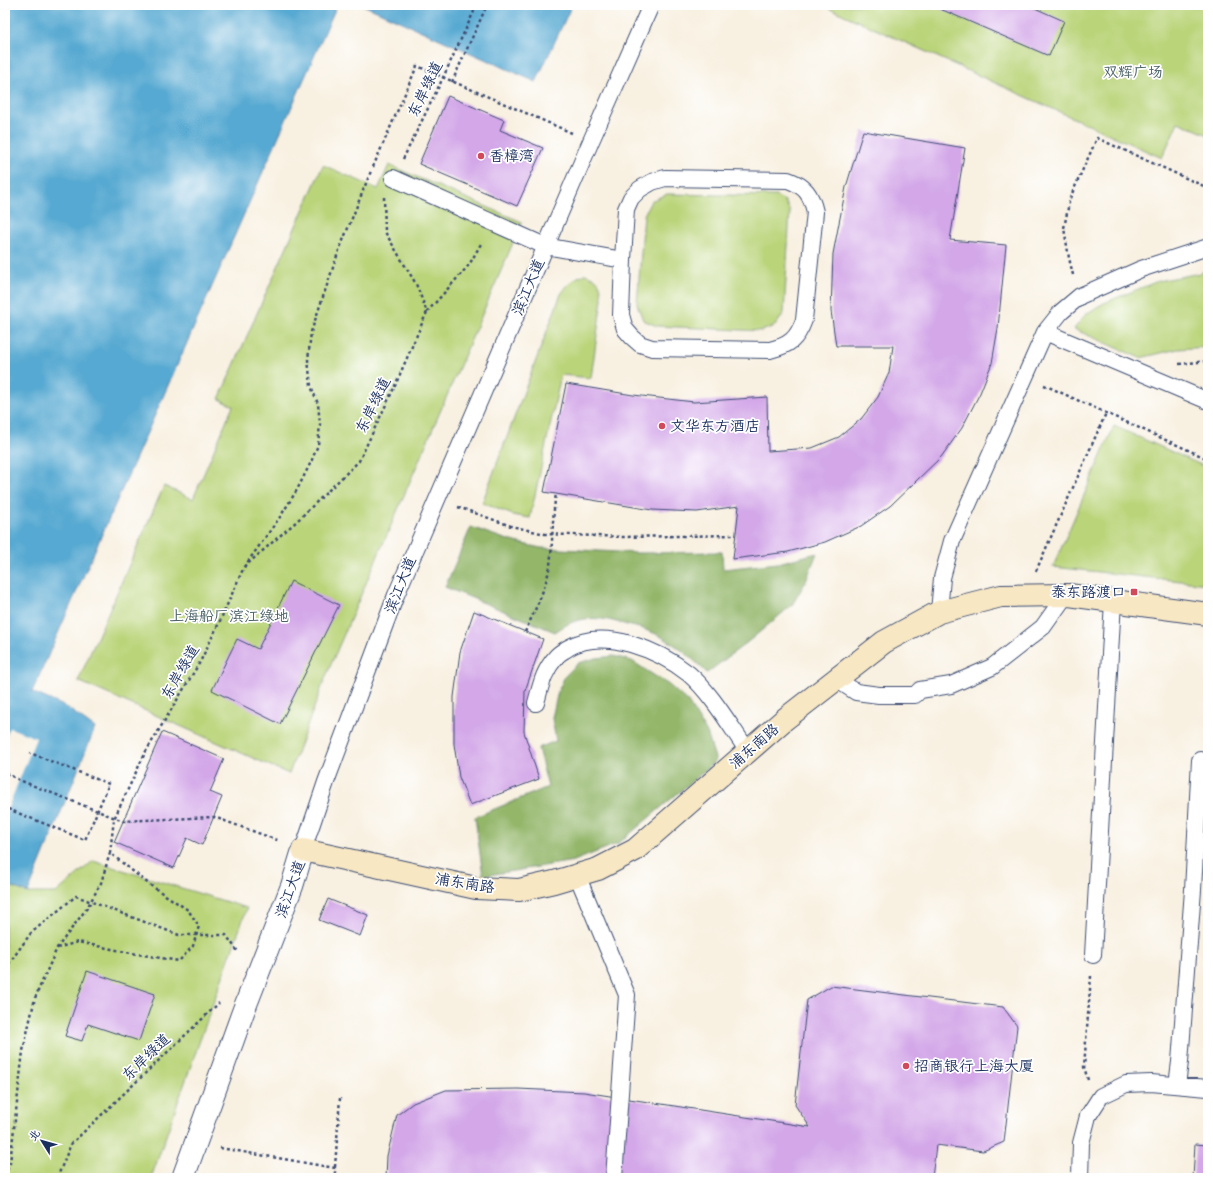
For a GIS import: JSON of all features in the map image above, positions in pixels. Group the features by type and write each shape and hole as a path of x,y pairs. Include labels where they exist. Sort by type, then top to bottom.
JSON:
{"street":[{"name":"浦东南路","path":"303,850 476,888 519,890 577,875 598,869 635,850 785,719 836,679 884,642 940,612 1001,596 1069,595 1208,614"},
{"name":"滨江大道","path":"183,1178 243,1012 292,886 303,850"}],"lane":[{"name":"滨江大道","path":"303,850 326,782 396,595 545,246 651,5"},
{"path":"393,178 545,246 622,260"},
{"path":"665,178 788,180 802,187 812,200 814,212 804,320 800,332 792,341 782,347 770,350 652,348 640,344 625,329 621,315 622,260 626,208 631,198 640,189 652,182 665,178"},
{"path":"940,612 942,578 952,541 1045,332 1061,312 1080,296 1141,269 1208,247"},
{"path":"1045,332 1208,401"},
{"path":"836,679 856,692 879,695 915,695 920,690 950,685 992,667 1043,627 1065,596"},
{"path":"1093,955 1113,601"},
{"path":"536,704 544,674 557,656 576,644 600,639 627,643 666,658 690,675 708,695 748,751"},
{"path":"1177,1085 1193,890 1200,760"},
{"path":"577,875 627,995 614,1178"},
{"path":"1080,1178 1081,1143 1088,1116 1101,1096 1126,1084 1151,1083 1208,1088"}],"path":[{"name":"东岸绿道","path":"58,948 87,908 101,883 110,853 114,819 145,753 200,662 244,567 297,521 359,461 394,388 427,312 416,284 385,232 384,195 440,84 477,5"},
{"path":"452,82 487,5"},
{"path":"244,567 280,517 311,462 318,445 320,424 318,404 311,386 308,360 311,332 338,253 365,183 417,66 591,141"},
{"path":"1080,296 1069,258 1064,228 1070,198 1097,138 1208,188"},
{"path":"427,312 469,265 494,223"},
{"path":"1025,376 1208,459"},
{"path":"1025,596 1106,413"},
{"path":"525,632 540,599 550,565 553,509 556,494"},
{"path":"436,499 511,526 545,534 623,537 735,535"},
{"path":"8,809 85,840 98,811 108,784 30,753"},
{"path":"6,773 19,780 123,821 214,817 303,850"},
{"path":"5,1175 10,1163 23,1051 34,998 58,948 78,942 179,961 193,946 199,926 188,910 150,885 110,853"},
{"path":"5,968 31,933 76,896 179,935 226,935 240,956"},
{"path":"1093,955 1084,1067 1089,1083 1101,1096"},
{"name":"东岸绿道","path":"57,1178 71,1144 220,1002"},
{"path":"335,1178 340,1098"},
{"path":"196,1144 335,1168"}],"green space":[{"name":"双辉广场","path":"822,5 1208,5 1208,135 1178,122 1162,158"},
{"name":"上海船厂滨江绿地","path":"323,165 378,189 389,165 522,222 326,676 289,774 78,681 164,486 193,499 233,406 219,399"},
{"path":"667,194 776,196 785,201 790,211 784,313 776,325 762,331 657,326 643,320 637,304 644,215 651,201"},
{"path":"1208,270 1208,347 1178,349 1140,358 1074,329 1086,314 1104,303 1158,281 1200,273"},
{"path":"585,274 597,280 601,289 602,299 591,378 561,375 530,518 513,515 482,503 561,294 577,277"},
{"path":"1114,426 1208,468 1208,584 1053,567"},
{"path":"471,527 505,539 541,548 638,553 722,552 723,569 778,563 817,553 805,583 792,605 749,641 707,673 677,647 656,634 646,630 612,621 591,619 573,622 555,632 445,587"},
{"path":"614,656 632,661 669,685 688,702 707,733 716,761 619,843 574,861 483,876 475,817 548,787 538,748 556,741 552,718 558,691 565,676 578,663 596,658"},
{"path":"93,861 247,908 151,1178 5,1178 5,884 28,893 56,893"},
{"path":"201,1174 228,1178 200,1178"}],"water":[{"path":"5,5 337,5 32,692 66,707 95,728 28,893 5,884"},
{"path":"363,5 572,5 536,82"}],"pier":[{"path":"10,728 36,738 5,815 5,739"}],"building":[{"path":"931,5 1028,5 1064,21 1049,56"},
{"name":"香樟湾","path":"448,96 504,120 500,130 543,148 517,206 419,164"},
{"path":"863,131 965,148 950,240 1006,245 998,328 992,363 980,393 962,428 941,457 890,506 861,526 825,542 788,552 733,559 739,506 697,512 652,510 544,492 566,384 633,395 694,402 767,397 768,451 812,448 839,437 861,419 878,397 889,373 893,346 836,346 831,311 833,254 846,187"},
{"path":"291,581 339,605 280,724 212,690 237,639 258,649"},
{"path":"474,611 543,639 525,691 524,732 539,779 470,805 459,777 454,744 454,697 460,652"},
{"path":"162,732 224,759 210,792 222,797 202,845 187,838 174,868 114,842"},
{"path":"328,899 368,915 360,936 319,920"},
{"path":"87,971 155,994 139,1041 88,1024 82,1041 65,1036"},
{"path":"831,986 1003,1007 1017,1026 1004,1142 983,1151 936,1145 932,1178 386,1178 387,1156 397,1115 413,1103 446,1090 518,1089 584,1092 810,1127 795,1105 807,1000"},
{"path":"1195,1144 1208,1145 1208,1178 1193,1178"}],"place":[{"name":"香樟湾","path":"481,156"},
{"name":"文华东方酒店","path":"662,426"},
{"name":"泰东路渡口","path":"1134,592"},
{"name":"招商银行上海大厦","path":"906,1066"}]}
